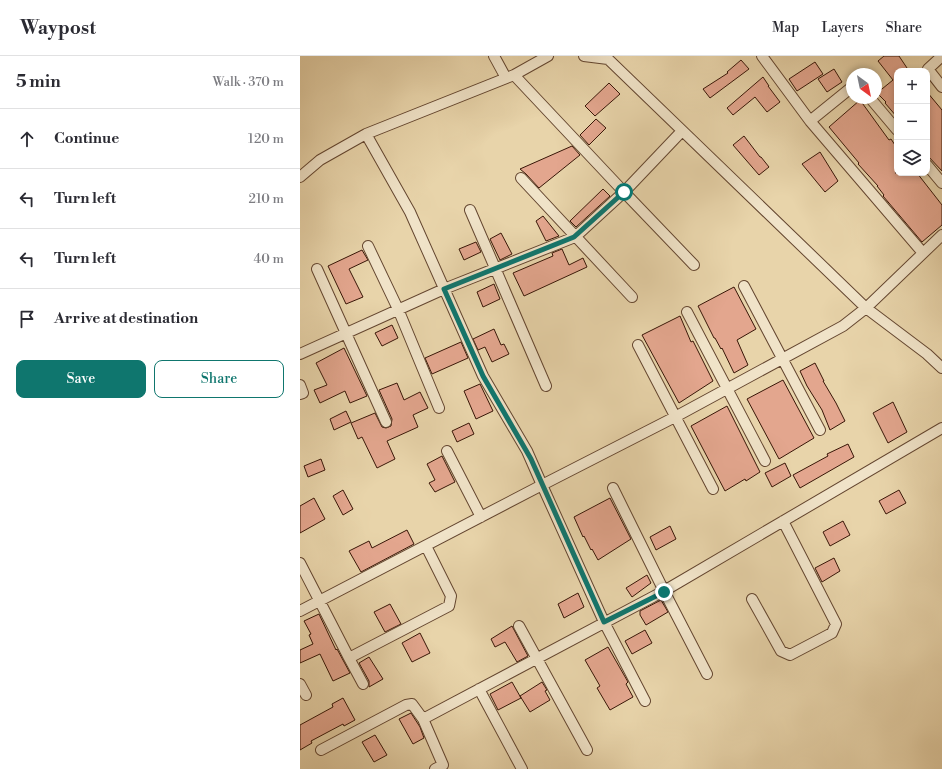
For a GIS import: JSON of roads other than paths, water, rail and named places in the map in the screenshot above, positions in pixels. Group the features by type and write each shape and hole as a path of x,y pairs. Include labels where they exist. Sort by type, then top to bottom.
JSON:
{"street":[{"path":"494,56 510,77 694,265"},
{"path":"300,177 320,160 366,134 510,77 548,56"},
{"path":"584,56 608,59 866,308 927,354 942,368"},
{"path":"762,56 810,121 923,253"},
{"path":"942,56 928,69 942,87"},
{"path":"810,121 846,92"},
{"path":"875,104 894,126"},
{"path":"300,354 444,289 574,237 624,192 682,131"},
{"path":"366,134 410,212 483,376 527,451 604,622 645,701"},
{"path":"930,169 942,183"},
{"path":"521,178 574,237 632,297"},
{"path":"470,210 546,386"},
{"path":"300,611 727,390 843,326 866,308 942,235"},
{"path":"368,246 398,310 440,408"},
{"path":"317,269 386,422"},
{"path":"744,286 820,430"},
{"path":"687,312 765,461"},
{"path":"638,345 713,489"},
{"path":"300,385 303,393 300,394"},
{"path":"423,719 604,622 664,592 942,428"},
{"path":"447,451 480,517"},
{"path":"613,488 664,592 707,674"},
{"path":"752,599 781,651 790,655 832,633 836,624 783,521"},
{"path":"349,658 448,606 451,596 426,546"},
{"path":"300,563 363,684"},
{"path":"519,626 587,750"},
{"path":"300,684 306,695"},
{"path":"479,689 522,769"},
{"path":"321,750 406,705 412,704 423,719 443,765 435,769"}]}
